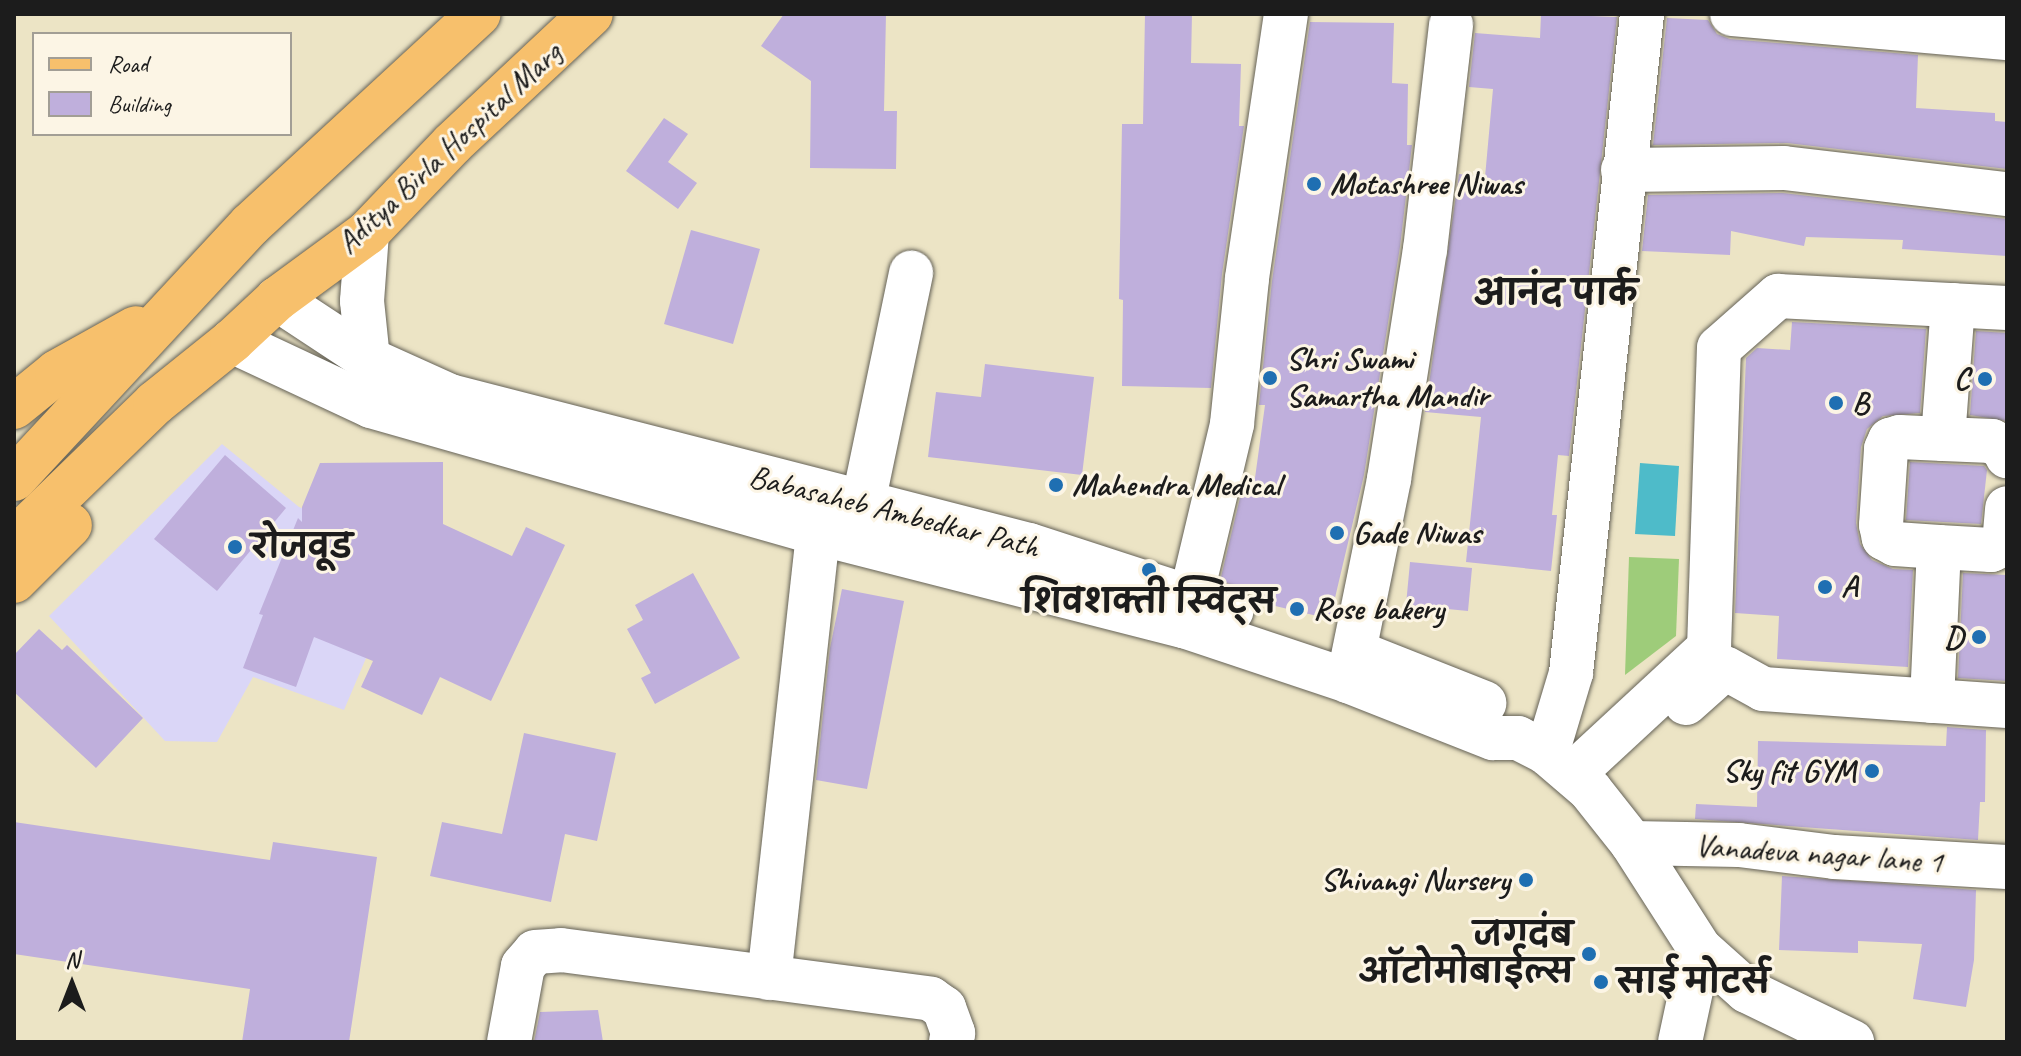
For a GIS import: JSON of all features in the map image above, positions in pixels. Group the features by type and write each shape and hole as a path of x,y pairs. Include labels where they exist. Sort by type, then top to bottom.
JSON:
{"main road":[{"path":"14,479 250,225 479,14"},
{"name":"Aditya Birla Hospital Marg","path":"14,540 100,453 155,403 232,341 277,299 367,233 452,144 591,14"},
{"path":"14,407 57,372 171,308"},
{"path":"14,581 75,520 100,453"}],"street":[{"path":"1187,612 1232,424 1247,278 1286,14"},
{"path":"1557,764 1571,673 1642,14"},
{"path":"1732,14 2007,38"},
{"path":"1351,667 1389,479 1420,280 1451,24"},
{"path":"1623,170 1784,168 2007,194"},
{"path":"367,233 362,301 368,359"},
{"path":"769,978 844,526 911,273"},
{"path":"1557,764 1709,648 1719,348 1778,296 2007,308"},
{"name":"Babasaheb Ambedkar Path","path":"277,299 368,359 450,396 844,526"},
{"path":"1943,439 1953,305"},
{"name":"Babasaheb Ambedkar Path","path":"232,341 371,406 844,526 1029,545 1187,612 1351,667 1512,716 1632,843 1700,949 1747,991 1852,1042"},
{"path":"2007,456 2004,449 1992,441 1890,440 1886,449 1881,525 1884,538 1895,544 1991,550 2004,544 2007,508"},
{"path":"1932,701 1939,547"},
{"path":"1557,764 1725,668 1763,689 2007,706"},
{"name":"Vanadeva nagar lane 1","path":"1632,843 1739,845 1834,857 2007,867"},
{"path":"1680,1042 1700,949"},
{"path":"509,1042 523,966 535,952 561,950 931,999 944,1008 953,1033 951,1042"}],"shaded area":[{"path":"222,444 299,507 412,550 344,710 253,677 217,742 165,741 49,616"}],"green space":[{"path":"1629,557 1679,559 1676,636 1625,675"}],"water":[{"path":"1640,463 1679,466 1675,536 1635,534"}],"building":[{"path":"784,14 886,14 884,111 897,111 896,169 810,168 811,81 761,46"},
{"path":"1145,14 1192,14 1191,63 1241,64 1239,126 1244,126 1222,274 1211,388 1122,386 1123,300 1119,299 1122,124 1143,124"},
{"path":"1541,14 1617,17 1569,456 1558,455 1552,515 1557,515 1551,571 1466,562 1481,417 1425,412 1459,174 1485,177 1493,89 1469,87 1475,33 1540,38"},
{"path":"1667,18 1708,20 1717,34 1730,39 1918,55 1916,108 1995,113 1995,121 2007,122 2007,169 1787,143 1653,145"},
{"path":"1310,22 1394,23 1392,83 1408,84 1407,145 1412,145 1400,247 1364,475 1330,619 1254,601 1255,592 1220,581 1245,477 1255,478 1265,405 1259,405 1272,281"},
{"path":"664,118 688,134 668,162 697,183 678,209 626,171"},
{"path":"1783,193 2007,219 2007,256 1902,249 1903,240 1806,237 1804,246 1731,231 1730,255 1642,251 1648,195"},
{"path":"691,230 760,249 733,344 664,324"},
{"path":"1792,322 1926,329 1920,413 1883,416 1867,429 1861,447 1856,523 1860,544 1872,560 1893,569 1913,570 1908,667 1777,659 1779,616 1735,613 1746,358 1757,348 1790,350"},
{"name":"C","path":"1976,331 2007,333 2007,421 1970,415"},
{"path":"985,364 1094,377 1082,475 928,457 936,392 981,397"},
{"path":"225,455 286,508 217,591 154,539"},
{"path":"443,462 443,524 512,556 526,527 565,545 491,701 440,677 422,715 361,687 373,661 314,637 296,687 243,668 263,615 259,614 298,518 302,522 302,507 320,463"},
{"path":"1910,462 1984,466 1987,470 1981,524 1906,520"},
{"path":"1410,562 1472,568 1468,611 1406,605"},
{"path":"693,573 740,658 655,704 641,678 651,673 627,629 643,620 635,605"},
{"name":"D","path":"1963,573 2007,575 2007,681 1958,678"},
{"path":"842,589 904,601 867,789 816,780 830,648"},
{"path":"39,629 62,650 67,645 143,718 96,768 14,692 14,655"},
{"path":"1947,727 1986,730 1985,802 1980,802 1978,840 1695,819 1696,804 1757,807 1758,741 1946,746"},
{"path":"524,733 616,753 597,841 565,834 551,902 430,876 442,822 502,834"},
{"path":"14,822 270,860 273,842 377,857 349,1042 242,1042 250,989 14,954"},
{"path":"1782,876 1976,890 1974,960 1966,1007 1913,999 1922,944 1858,941 1858,953 1779,950"},
{"path":"598,1010 603,1042 534,1042 540,1012"}],"place":[{"name":"Motashree Niwas","path":"1314,184"},
{"name":"Shri Swami Samartha Mandir","path":"1270,378"},
{"name":"C","path":"1985,379"},
{"name":"B","path":"1836,403"},
{"name":"Mahendra Medical","path":"1056,485"},
{"name":"Gade Niwas","path":"1337,533"},
{"name":"रोजवूड","path":"235,547"},
{"name":"शिवशक्ती स्विट्स","path":"1149,570"},
{"name":"A","path":"1825,587"},
{"name":"Rose bakery","path":"1297,609"},
{"name":"D","path":"1979,637"},
{"name":"Sky fit GYM","path":"1872,771"},
{"name":"Shivangi Nursery","path":"1526,880"},
{"name":"जगदंब ऑटोमोबाईल्स","path":"1589,954"},
{"name":"साई मोटर्स","path":"1601,982"}],"district":[{"name":"आनंद पार्क","path":"1555,293"}]}
